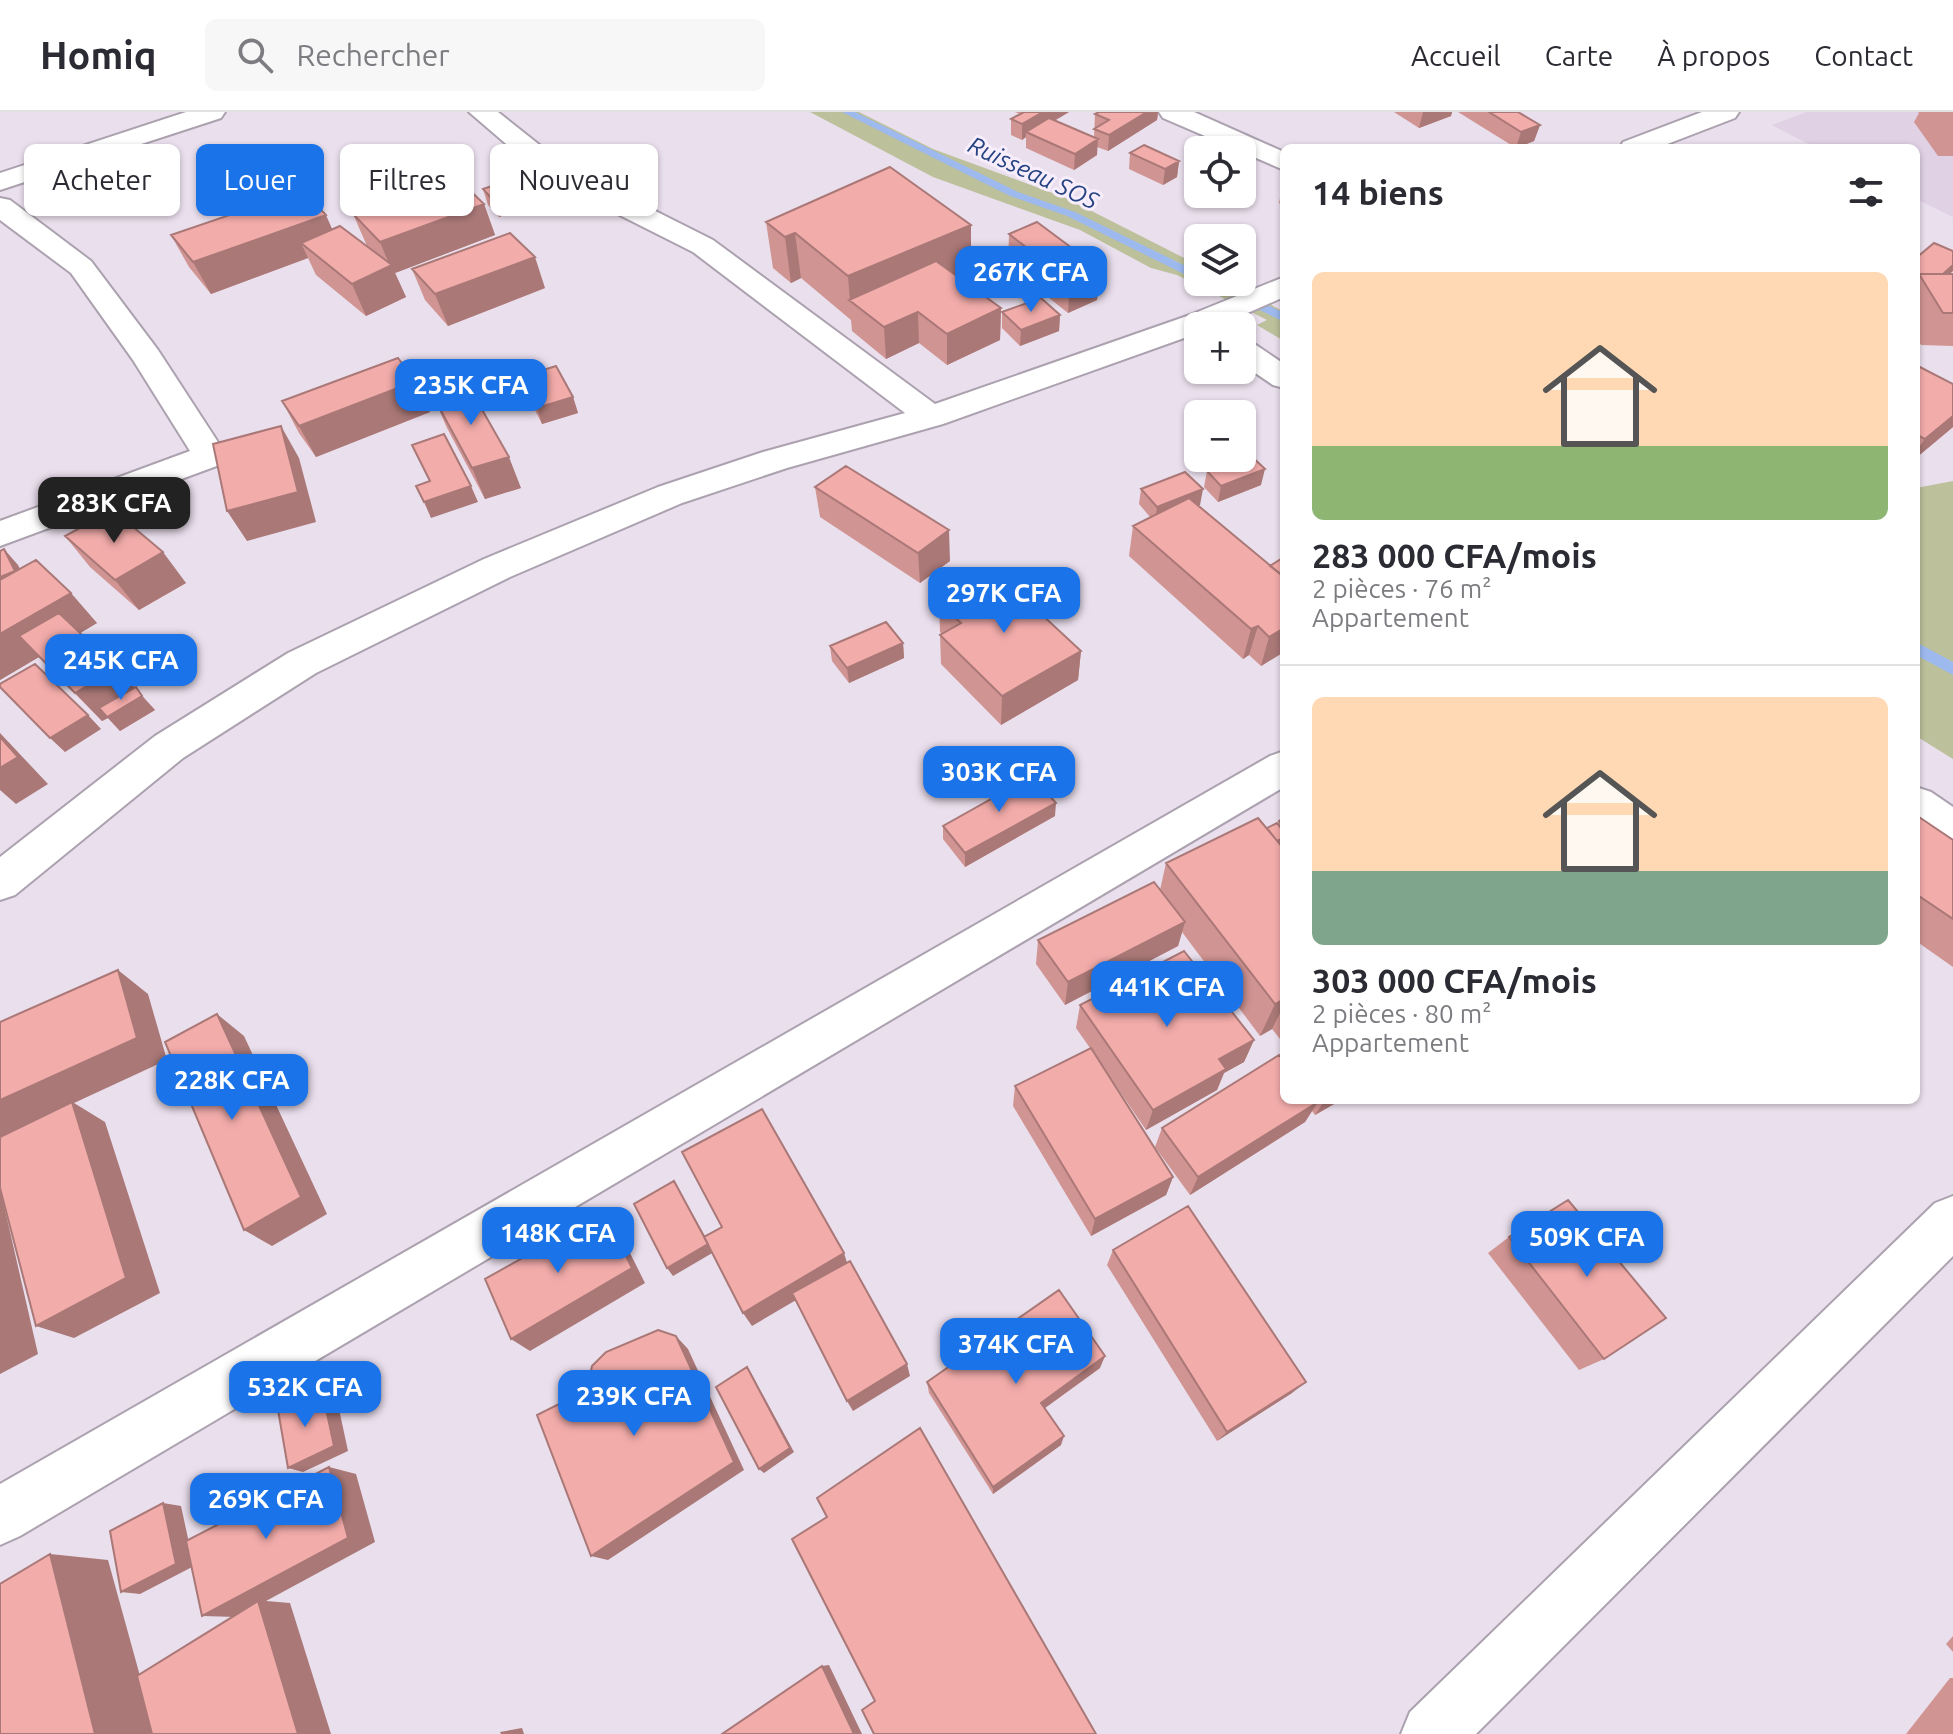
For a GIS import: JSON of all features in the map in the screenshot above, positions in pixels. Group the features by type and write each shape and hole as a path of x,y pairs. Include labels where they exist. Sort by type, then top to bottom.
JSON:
{"street":[{"path":"0,182 212,112"},
{"path":"482,112 556,172 703,246 931,417"},
{"path":"1172,112 1280,160"},
{"path":"1643,144 1726,112"},
{"path":"0,206 81,267 147,357 210,456 0,534"},
{"path":"1229,312 1273,291"},
{"path":"0,882 44,850 169,747 302,663 497,568 670,495 775,460 931,417 1184,329"},
{"path":"1256,359 1280,375"},
{"path":"0,1516 1280,769"},
{"path":"1920,807 1953,829"},
{"path":"1432,1734 1953,1221"}],"shaded area":[{"path":"1807,112 1953,112 1953,217 1920,201 1920,144 1808,144 1772,125"}],"green space":[{"path":"810,112 859,112 933,149 1066,198 1184,258 1184,278 1151,268 1080,230 933,177"},
{"path":"1219,296 1255,296 1280,310 1280,339 1257,325 1267,320"},
{"path":"1953,481 1953,759 1920,738 1920,487"}],"building":[{"path":"1024,112 1043,112 1022,124 1011,119"},
{"path":"1147,112 1109,135 1094,129 1109,120 1095,114"},
{"path":"1489,112 1518,112 1540,125 1521,132"},
{"path":"1049,118 1098,139 1075,154 1026,132"},
{"path":"1144,145 1179,161 1165,169 1130,153"},
{"path":"890,167 971,225 848,276 795,233 785,237 766,222"},
{"path":"474,194 484,204 474,208"},
{"path":"227,216 323,216 193,262 171,235"},
{"path":"355,216 451,216 380,242"},
{"path":"1037,222 1100,269 1070,281 1009,234"},
{"path":"340,226 392,265 352,284 301,243"},
{"path":"510,233 535,257 435,294 412,269"},
{"path":"1934,243 1953,251 1953,265 1943,274 1920,274 1920,255"},
{"path":"936,261 1001,308 947,334 918,312 884,327 849,300"},
{"path":"1920,274 1953,274 1953,313 1943,313"},
{"path":"1041,298 1060,315 1021,330 1002,312"},
{"path":"398,358 416,381 299,426 282,401"},
{"path":"556,366 573,397 537,408 521,377"},
{"path":"1920,367 1953,384 1953,416 1925,439 1920,436"},
{"path":"468,385 509,457 472,468 433,396"},
{"path":"281,426 298,492 227,511 213,444"},
{"path":"444,434 471,486 424,502 416,486 430,481 412,445"},
{"path":"1256,461 1265,469 1221,486 1208,472 1256,472"},
{"path":"846,466 949,530 918,553 815,487"},
{"path":"1185,472 1203,489 1157,507 1141,489"},
{"path":"1189,498 1280,574 1280,630 1269,637 1258,626 1251,629 1133,526"},
{"path":"113,510 163,552 115,580 65,536"},
{"path":"4,549 15,571 0,577 0,551"},
{"path":"36,560 71,593 0,634 0,580"},
{"path":"1280,560 1280,574 1270,566"},
{"path":"996,572 1081,651 1002,696 940,635 961,623 939,602"},
{"path":"59,613 117,668 75,693 19,636"},
{"path":"886,622 903,643 847,668 830,646"},
{"path":"35,664 88,715 50,738 0,687 0,684"},
{"path":"136,687 142,696 107,717 99,708"},
{"path":"0,737 18,757 0,768"},
{"path":"1032,776 1056,803 965,853 943,826"},
{"path":"1258,818 1280,844 1280,1001 1275,1004 1166,863"},
{"path":"1920,818 1953,840 1953,919 1920,897"},
{"path":"1277,823 1280,841 1278,842 1267,828"},
{"path":"1154,882 1185,922 1068,982 1038,940"},
{"path":"1184,951 1254,1040 1219,1059 1226,1069 1153,1110 1080,1005"},
{"path":"118,970 137,1038 0,1100 0,1022"},
{"path":"217,1014 301,1197 244,1230 165,1042"},
{"path":"1091,1048 1173,1177 1095,1219 1015,1086"},
{"path":"1279,1055 1280,1104 1315,1104 1198,1177 1162,1128"},
{"path":"72,1102 126,1278 36,1326 0,1188 0,1137"},
{"path":"762,1109 844,1253 743,1313 704,1237 722,1227 682,1152"},
{"path":"674,1181 708,1244 667,1268 634,1204"},
{"path":"1568,1200 1666,1318 1604,1359 1509,1237"},
{"path":"1188,1206 1306,1382 1227,1432 1113,1250"},
{"path":"604,1212 632,1268 511,1339 485,1279"},
{"path":"850,1261 907,1364 847,1401 792,1293"},
{"path":"1059,1290 1105,1356 1041,1403 1064,1436 993,1487 927,1382"},
{"path":"658,1330 676,1336 734,1462 591,1556 537,1415 575,1396 585,1398 592,1366 606,1352"},
{"path":"747,1367 790,1448 759,1469 716,1387"},
{"path":"322,1390 334,1446 288,1468 278,1410"},
{"path":"920,1428 1096,1734 874,1734 862,1710 875,1701 792,1539 827,1517 817,1498"},
{"path":"329,1467 348,1538 202,1616 186,1541"},
{"path":"163,1503 176,1564 121,1592 110,1531"},
{"path":"50,1554 95,1734 0,1734 0,1584"},
{"path":"258,1601 298,1734 152,1734 137,1676"},
{"path":"822,1666 854,1734 722,1734"}],"waterway":[{"name":"Ruisseau SOS","path":"847,112 1014,194 1071,214 1184,270"},
{"name":"Ruisseau SOS","path":"1238,296 1280,316"},
{"name":"Ruisseau SOS","path":"1920,650 1953,669"}]}
